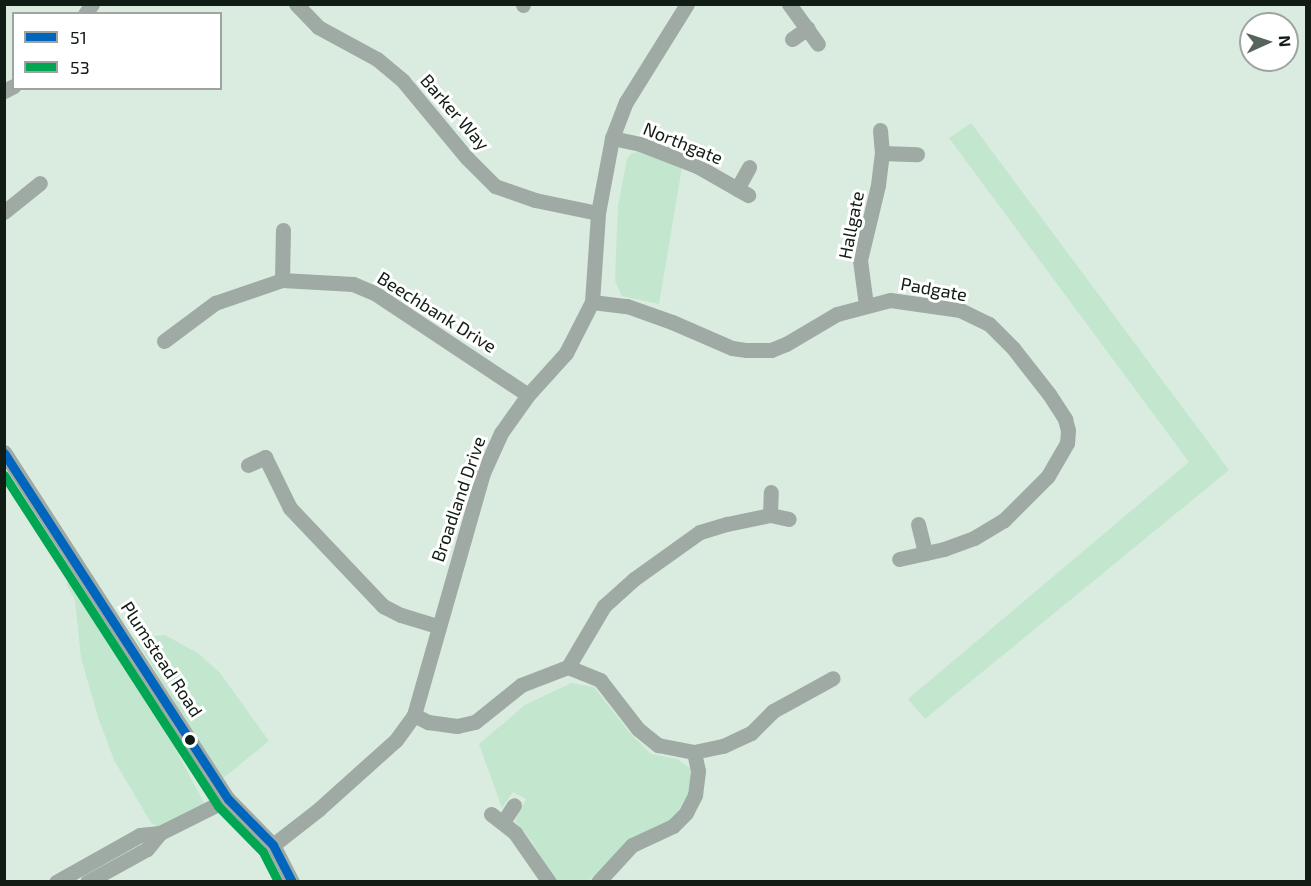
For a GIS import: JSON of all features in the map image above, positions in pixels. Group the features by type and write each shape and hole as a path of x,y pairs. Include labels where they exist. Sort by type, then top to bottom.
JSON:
{"street":[{"name":"Barker Way","path":"296,4 318,27 377,59 403,81 467,158 495,186 535,200 598,213"},
{"name":"Broadland Drive","path":"273,845 319,809 396,740 414,714 483,473 501,433 528,395 566,353 592,302 598,213 612,138 626,102 687,4"},
{"path":"789,4 818,44"},
{"path":"792,39 808,28"},
{"name":"Hallgate","path":"866,305 860,260 870,225 882,153 880,130"},
{"name":"Northgate","path":"612,138 640,144 697,166 742,192 749,166"},
{"path":"882,153 917,154"},
{"path":"4,212 40,183"},
{"path":"282,280 283,230"},
{"name":"Beechbank Drive","path":"164,341 192,329 215,303 282,280 354,284 376,294 528,395"},
{"name":"Padgate","path":"592,302 627,306 672,322 732,348 747,350 771,350 786,344 837,314 890,300 960,310 989,324 1013,348 1049,394 1068,430 1067,443 1047,477 1004,520 974,538 899,559"},
{"name":"Plumstead Road","path":"4,452 228,799 273,845 292,882"},
{"path":"248,465 265,457 290,508 383,606 401,615 438,626"},
{"path":"770,515 771,492"},
{"path":"414,714 428,722 457,726 475,723 521,685 568,667 604,606 634,579 700,532 770,515 789,519"},
{"path":"918,524 925,553"},
{"path":"568,667 600,680 638,729 658,745 694,752 723,746 751,733 773,711 833,678"},
{"path":"598,882 632,845 674,825 686,813 695,795 698,771 694,752"},
{"path":"56,882 140,835 160,833 228,799"},
{"path":"514,805 497,818 520,840 549,882"},
{"path":"87,882 147,849 160,833"}],"green space":[{"path":"971,123 1229,470 925,719 908,699 1189,462 949,138"},
{"path":"638,152 682,167 659,304 622,296 615,281 618,206 627,159 632,153"},
{"path":"68,577 174,746 204,803 158,827 151,823 114,760 98,717 81,658 75,600 67,585"},
{"path":"165,635 199,654 220,673 269,741 222,779 135,638"},
{"path":"571,683 594,687 630,733 651,754 677,759 690,768 691,788 673,821 587,881 556,881 532,842 515,821 526,799 513,792 502,808 479,744 525,705"}],"transit line":[{"name":"51","path":"4,453 228,799 273,845 292,882"},
{"name":"53","path":"4,475 218,806 263,852 278,882"}]}
